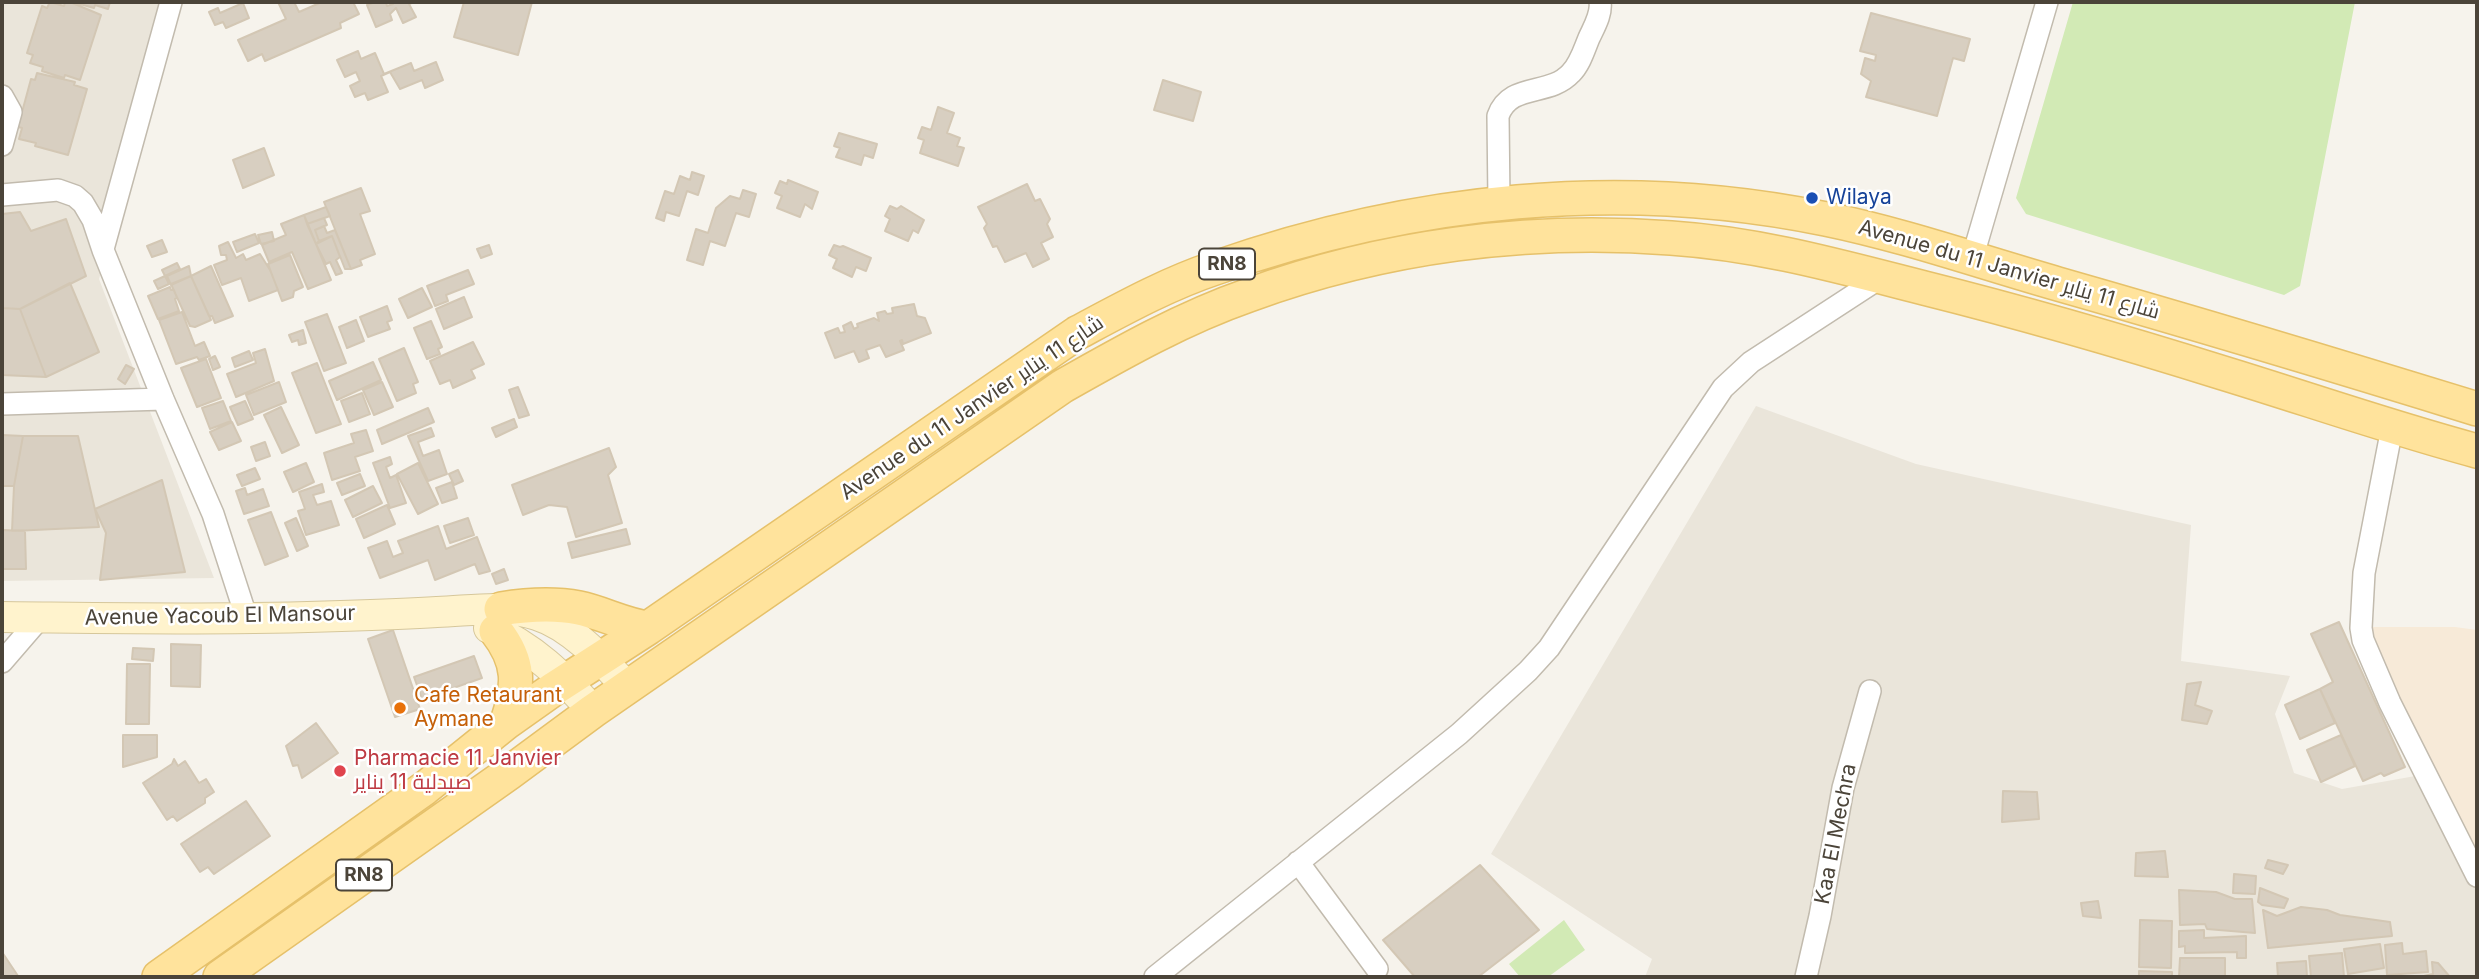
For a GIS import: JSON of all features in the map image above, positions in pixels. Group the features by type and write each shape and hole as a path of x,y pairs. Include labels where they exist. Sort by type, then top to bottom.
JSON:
{"main road":[{"name":"Avenue du 11 Janvier شارع 11 يناير","path":"159,977 425,788 507,722 648,628 1024,367 1077,333 1147,297 1217,267 1311,237 1387,219 1499,202 1630,197 1719,203 1825,219 1876,231 2235,334 2477,409"},
{"name":"Avenue du 11 Janvier شارع 11 يناير","path":"220,977 627,687 1063,386 1174,326 1240,298 1292,280 1359,262 1459,244 1529,237 1671,237 1746,246 1826,261 2103,337 2392,428 2477,451"},
{"path":"507,722 515,692 516,670 499,620 530,605 571,607 629,625 648,628"},
{"name":"Avenue Yacoub El Mansour","path":"2,617 247,619 439,612 499,620 526,611 542,617 568,633 600,659 627,687"},
{"name":"Avenue Yacoub El Mansour","path":"499,620 526,648 566,681 593,711"}],"street":[{"path":"103,250 171,2"},
{"path":"1499,202 1498,116 1501,107 1512,96 1552,86 1570,74 1579,61 1600,13 1600,2"},
{"path":"1972,259 2047,2"},
{"path":"2,96 11,112 2,145"},
{"path":"2,195 58,190 75,196 83,203 93,220 163,399 213,514 247,619"},
{"path":"1155,977 1459,734 1528,671 1549,648 1723,388 1751,362 1883,276"},
{"path":"2,404 163,399"},
{"path":"2392,428 2364,573 2361,628 2363,640 2390,703 2477,876"},
{"path":"2,662 40,618"},
{"name":"Kaa El Mechra","path":"1806,977 1843,788 1870,691"},
{"path":"1298,862 1375,974"}],"shaded area":[{"path":"2,2 177,2 99,279 214,578 2,581"},
{"path":"1756,406 1916,464 2191,525 2181,661 2290,676 2275,714 2294,773 2342,789 2421,775 2477,889 2477,977 1645,977 1652,959 1491,854"},
{"path":"2352,627 2455,627 2477,630 2477,851"}],"green space":[{"path":"2073,2 2355,2 2300,286 2284,295 2026,214 2016,198"},
{"path":"1564,920 1585,950 1548,977 1520,977 1509,964"}],"building":[{"path":"50,2 64,6 65,2 70,2 101,15 80,80 42,71 43,67 30,63 33,55 27,53 42,6 47,8"},
{"path":"73,2 110,2 108,9"},
{"path":"278,2 294,2 299,12 322,2 353,2 359,14 340,23 341,28 265,61 262,54 248,61 238,40 286,19"},
{"path":"386,2 387,6 393,4 392,2 414,2 409,4 416,17 403,23 396,8 390,14 392,20 376,27 367,5"},
{"path":"464,2 532,2 518,55 454,37"},
{"path":"243,3 249,18 226,28 223,22 215,25 209,12 218,8 220,13"},
{"path":"1871,13 1970,39 1964,61 1953,58 1937,116 1866,97 1871,81 1861,74 1865,58 1875,61 1876,55 1860,51"},
{"path":"358,51 361,59 375,53 384,74 411,63 414,71 436,62 443,80 425,88 422,80 400,89 390,72 381,76 388,92 368,100 365,93 355,97 350,86 360,81 356,72 345,77 337,60"},
{"path":"37,73 75,82 74,85 87,89 68,155 19,139 22,128 18,127 31,79 35,80"},
{"path":"1163,80 1201,92 1193,121 1154,110"},
{"path":"938,107 954,113 947,133 960,138 957,146 964,148 958,166 920,153 924,140 918,138 922,127 931,130"},
{"path":"839,133 877,144 873,158 864,155 861,165 836,157 840,148 834,146"},
{"path":"264,148 274,175 243,188 233,160"},
{"path":"692,172 704,176 698,195 687,191 679,216 666,212 664,221 656,218 665,191 674,194 680,176 690,180"},
{"path":"788,180 818,192 812,209 805,204 800,217 777,208 782,196 775,193 780,181 787,184"},
{"path":"1027,184 1035,201 1040,199 1050,219 1047,224 1053,237 1041,243 1049,259 1033,267 1026,253 1005,262 997,246 993,247 984,228 987,224 978,207"},
{"path":"361,188 370,211 360,214 375,254 360,260 362,265 351,269 324,202"},
{"path":"743,190 756,194 749,217 736,213 725,246 710,241 703,265 687,260 696,229 708,233 716,208 730,196 740,199"},
{"path":"890,206 897,209 901,206 924,220 918,233 913,230 908,241 885,231 890,219 885,216"},
{"path":"326,207 330,216 307,224 304,215"},
{"path":"20,212 31,231 66,219 86,276 20,309 2,308 2,214"},
{"path":"304,215 331,280 308,289 292,252 269,262 262,245 286,235 281,224"},
{"path":"324,218 327,225 315,230 319,241 316,244 307,224"},
{"path":"324,226 327,233 335,230 351,269 345,269 332,236 319,241 315,230"},
{"path":"272,232 274,241 261,244 258,235"},
{"path":"255,234 259,243 237,252 233,242"},
{"path":"332,236 340,257 336,260 342,273 336,275 330,262 326,264 316,244"},
{"path":"162,240 167,252 152,257 147,246"},
{"path":"228,242 236,258 243,254 246,260 260,254 278,290 249,301 241,278 222,285 214,265 227,260 226,255 221,255 219,246"},
{"path":"489,245 492,254 481,258 477,249"},
{"path":"834,245 871,258 866,271 856,267 852,277 833,268 837,259 829,255"},
{"path":"290,255 303,287 294,291 293,297 282,301 268,264"},
{"path":"177,263 180,269 165,276 162,270"},
{"path":"189,266 191,276 171,285 167,276"},
{"path":"211,266 233,316 215,323 212,316 209,316 191,276"},
{"path":"468,270 474,284 446,295 448,301 435,306 427,286"},
{"path":"165,276 169,284 158,289 154,281"},
{"path":"191,276 211,320 195,327 190,326 171,284"},
{"path":"70,283 99,352 46,377 20,309"},
{"path":"170,287 177,298 175,299 179,311 158,319 148,296"},
{"path":"422,288 432,307 408,318 399,299"},
{"path":"464,297 472,317 444,329 436,309"},
{"path":"914,304 917,316 925,318 931,333 903,344 902,340 900,341 904,350 886,357 880,345 866,350 869,358 859,362 854,351 835,358 825,333 838,328 840,333 845,332 843,326 851,322 854,329 858,327 857,324 874,318 879,321 877,313 893,313 892,308"},
{"path":"387,306 392,320 387,322 390,329 368,337 360,317"},
{"path":"2,308 20,309 46,377 2,375"},
{"path":"182,312 195,346 204,342 210,356 176,364 159,320"},
{"path":"327,314 346,363 324,371 305,322"},
{"path":"356,320 364,341 347,348 339,327"},
{"path":"431,321 442,347 438,349 440,354 427,359 414,328"},
{"path":"303,330 306,343 299,345 298,340 292,342 289,335"},
{"path":"473,342 484,364 471,370 475,378 453,388 450,380 440,384 430,361"},
{"path":"404,348 418,382 413,384 416,393 397,401 379,359"},
{"path":"265,349 274,381 236,397 227,374 256,363 253,353"},
{"path":"249,351 253,360 235,367 232,358"},
{"path":"215,356 220,367 213,370 209,359"},
{"path":"206,359 221,398 197,407 181,368"},
{"path":"373,362 381,380 337,400 329,381"},
{"path":"317,363 341,424 316,433 292,373"},
{"path":"126,365 134,369 125,384 118,379"},
{"path":"279,382 286,402 254,415 246,395"},
{"path":"382,382 393,407 374,415 363,390"},
{"path":"518,387 529,415 519,418 509,390"},
{"path":"362,393 370,414 349,422 341,401"},
{"path":"223,401 231,421 210,429 202,408"},
{"path":"245,401 253,419 238,425 230,407"},
{"path":"281,407 299,445 282,453 264,415"},
{"path":"428,408 434,422 382,444 377,430"},
{"path":"514,419 517,427 496,437 492,428"},
{"path":"232,422 241,441 219,450 210,432"},
{"path":"431,428 434,436 418,442 423,456 439,450 447,474 428,481 408,436"},
{"path":"366,430 373,451 355,457 360,471 332,480 324,453 354,443 351,434"},
{"path":"2,435 23,436 14,486 2,486"},
{"path":"23,436 78,436 99,527 12,531 14,486"},
{"path":"265,442 270,456 256,461 251,447"},
{"path":"609,448 616,467 608,475 622,523 576,537 567,507 549,505 523,515 512,485"},
{"path":"390,457 392,464 386,467 390,478 396,475 406,503 390,508 373,463"},
{"path":"306,463 314,482 293,492 284,472"},
{"path":"418,463 438,504 418,514 397,474"},
{"path":"255,468 260,479 242,486 237,475"},
{"path":"458,470 463,481 454,485 449,474"},
{"path":"360,474 365,486 342,495 337,483"},
{"path":"162,480 185,572 100,580 106,533 95,509"},
{"path":"452,482 457,498 442,503 436,488"},
{"path":"322,484 324,492 313,495 317,505 331,501 339,525 306,535 298,511 305,509 299,492"},
{"path":"373,486 382,503 353,517 345,500"},
{"path":"245,488 247,495 263,489 269,506 244,514 236,491"},
{"path":"387,505 395,524 364,538 356,519"},
{"path":"271,512 288,556 265,565 248,520"},
{"path":"296,518 308,546 297,551 285,523"},
{"path":"468,518 474,535 450,543 444,526"},
{"path":"438,526 446,549 477,537 490,571 479,574 475,564 435,580 428,560 380,578 368,548 387,541 393,557 403,553 398,541"},
{"path":"626,529 630,544 572,558 568,543"},
{"path":"2,530 25,531 26,569 2,569"},
{"path":"504,569 508,580 496,584 492,574"},
{"path":"2339,622 2405,767 2363,781 2320,689 2333,682 2311,634"},
{"path":"393,630 420,709 395,717 368,639"},
{"path":"171,644 201,645 200,687 171,686"},
{"path":"133,648 154,649 153,661 132,659"},
{"path":"474,656 482,678 422,699 414,677"},
{"path":"127,664 150,664 149,724 126,724"},
{"path":"2201,682 2195,705 2212,711 2207,724 2182,720 2187,684"},
{"path":"2320,689 2335,723 2300,739 2285,705"},
{"path":"316,723 338,753 302,778 298,765 293,766 286,746"},
{"path":"123,735 157,735 157,757 123,767"},
{"path":"2341,735 2355,766 2321,782 2307,750"},
{"path":"174,759 178,766 185,761 199,783 206,779 214,792 205,798 205,803 177,821 173,816 167,820 143,783 172,764"},
{"path":"2003,791 2037,792 2039,819 2002,822"},
{"path":"246,801 270,836 214,874 208,867 200,872 181,844"},
{"path":"2165,851 2168,877 2135,876 2136,853"},
{"path":"2268,860 2288,865 2283,874 2265,868"},
{"path":"1480,865 1539,930 1478,977 1415,977 1383,940"},
{"path":"2234,874 2256,876 2255,894 2233,893"},
{"path":"2260,888 2288,899 2284,908 2258,902"},
{"path":"2179,890 2216,892 2235,899 2252,899 2255,933 2207,929 2205,924 2180,925"},
{"path":"2098,901 2101,918 2083,916 2081,903"},
{"path":"2301,907 2390,922 2392,936 2268,948 2263,910 2277,916"},
{"path":"2140,920 2172,921 2171,968 2139,967"},
{"path":"2204,930 2204,938 2246,936 2246,958 2237,958 2237,952 2185,953 2185,946 2179,947 2179,931"},
{"path":"2402,943 2403,954 2426,951 2428,972 2387,975 2385,945"},
{"path":"2380,944 2384,968 2348,974 2344,949"},
{"path":"2,952 18,976 2,977"},
{"path":"2342,953 2344,977 2311,977 2309,956"},
{"path":"2180,958 2225,958 2225,977 2179,977"},
{"path":"2306,961 2307,977 2278,977 2277,963"},
{"path":"2432,962 2438,963 2450,977 2419,977 2433,974"},
{"path":"2139,971 2172,972 2172,977 2139,977"}],"place":[{"name":"Wilaya","path":"1812,198"},
{"name":"Cafe Retaurant Aymane","path":"400,708"},
{"name":"Pharmacie 11 Janvier صيدلية 11 يناير","path":"340,771"}]}
